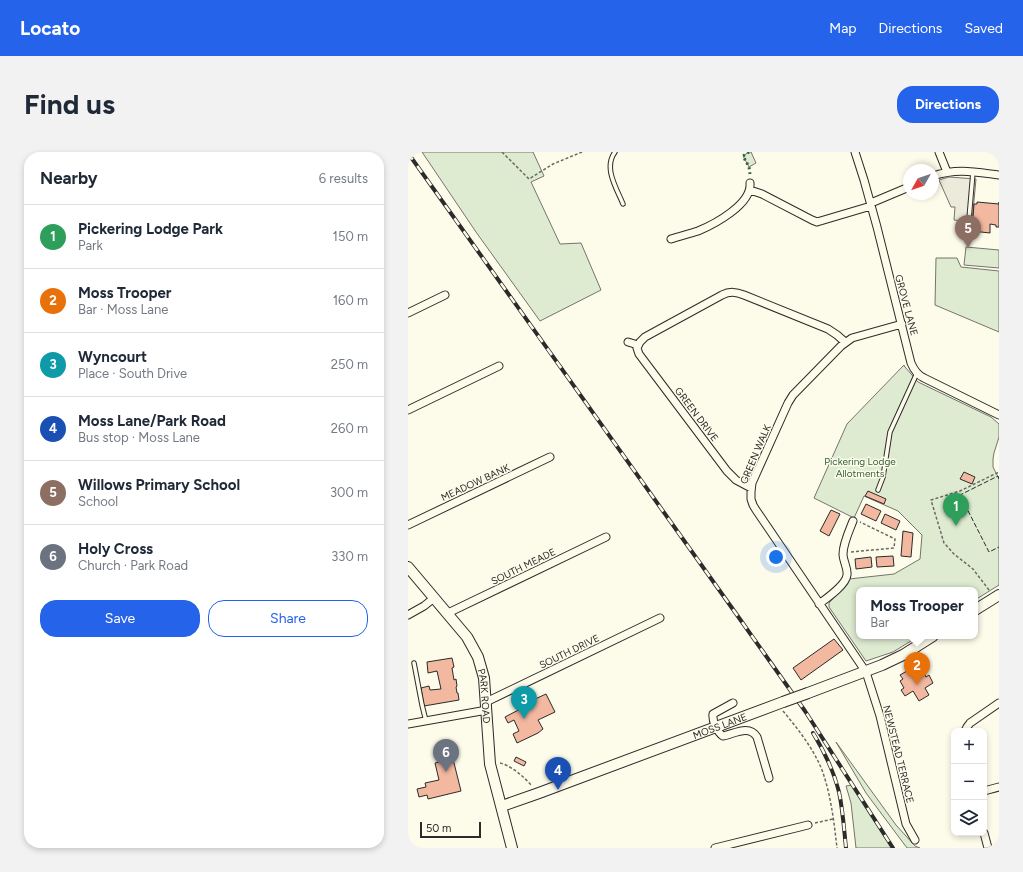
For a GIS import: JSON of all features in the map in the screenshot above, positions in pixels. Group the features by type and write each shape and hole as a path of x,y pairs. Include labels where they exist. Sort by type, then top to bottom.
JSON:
{"street":[{"name":"GROVE LANE","path":"855,152 871,205 914,371 917,374"},
{"path":"939,152 947,172"},
{"path":"939,174 959,171 999,174"},
{"path":"671,239 697,231 730,213 747,197 750,190 750,183"},
{"path":"750,190 762,194 817,222 871,205 903,190"},
{"path":"628,342 638,345 645,336 732,288 744,295 828,329 845,342"},
{"path":"408,313 445,295"},
{"name":"GREEN WALK","path":"866,672 753,505 751,499 751,488 755,475 791,398 845,342 852,338 902,324"},
{"name":"GREEN DRIVE","path":"638,345 637,348 639,354 727,471 736,480 751,488"},
{"path":"408,410 499,366"},
{"path":"917,374 999,415"},
{"name":"MEADOW BANK","path":"408,525 550,457"},
{"path":"820,604 837,589 846,578 847,573 843,559 843,552 853,521"},
{"name":"SOUTH MEADE","path":"448,613 606,537"},
{"name":"PARK ROAD","path":"408,567 468,637 478,656 484,678 490,764 512,848"},
{"path":"978,608 998,596"},
{"path":"408,615 424,606 434,598"},
{"name":"SOUTH DRIVE","path":"408,724 486,706 660,618"},
{"name":"MOSS LANE","path":"502,806 882,666 928,639"},
{"name":"NEWSTEAD TERRACE","path":"866,672 880,716 906,824 915,840"},
{"path":"733,703 713,714 712,718 716,727 719,733 723,736 746,730 755,734 769,778"},
{"path":"966,728 970,723 999,703"},
{"path":"987,790 999,787"},
{"path":"715,848 808,825"},
{"path":"985,836 988,848"}],"lane":[{"path":"615,152 612,157 610,171 624,204"},
{"path":"969,219 973,172"},
{"path":"878,490 883,477 890,432 917,374"},
{"path":"414,663 426,721"}],"path":[{"path":"502,152 529,179 553,164 582,152"},
{"path":"998,596 973,569 954,554 944,543 931,500 960,491 999,472"},
{"path":"843,552 894,548 895,539 853,519 853,521"},
{"path":"780,703 810,746 822,770 831,804 837,848"},
{"path":"490,764 501,764 511,768 529,782 539,793"},
{"path":"808,825 833,819"}],"green space":[{"path":"422,152 533,152 544,176 531,182 560,244 581,243 601,290 540,321 476,232"},
{"path":"751,152 756,163 749,167 743,156"},
{"path":"966,247 999,250 999,268 964,265"},
{"path":"936,258 957,258 961,267 999,271 999,332 935,305"},
{"name":"Pickering Lodge Allotments","path":"904,365 918,382 991,417 999,424 999,437 994,453 993,467 999,479 999,585 978,598 978,587 856,587 856,639 914,639 893,652 866,661 829,607 829,603 849,579 894,574 920,559 922,535 898,511 864,496 854,518 814,498 847,424"},
{"path":"836,742 896,825 915,846 920,848 907,848 866,793"},
{"path":"852,785 892,848 856,848 851,803 846,786"}],"shaded area":[{"path":"949,177 976,179 972,222 954,220 955,207 951,207 939,180"}],"building":[{"path":"977,202 999,204 999,227 990,224 990,233 972,231 974,204 977,204"},
{"path":"964,472 975,477 972,484 960,479"},
{"path":"868,491 886,499 884,504 865,496"},
{"path":"866,504 881,511 876,521 861,514"},
{"path":"831,510 840,514 829,536 820,531"},
{"path":"885,514 900,521 896,530 881,523"},
{"path":"903,531 913,533 911,557 901,556"},
{"path":"893,556 894,566 877,567 876,557"},
{"path":"871,557 872,567 856,569 855,559"},
{"path":"834,639 843,650 801,680 793,668"},
{"path":"452,658 454,680 456,679 459,700 424,706 421,688 429,686 430,690 441,689 437,671 428,673 427,662"},
{"path":"919,664 926,677 929,675 933,683 925,688 929,695 919,701 913,691 905,696 901,690 904,688 900,681 903,679 900,675"},
{"path":"546,694 555,712 538,720 543,729 517,743 513,734 519,731 514,720 508,723 505,717"},
{"path":"516,757 526,762 524,766 514,761"},
{"path":"453,759 461,791 428,799 427,795 419,797 417,789 426,787 425,783 439,780 435,763"}],"railway":[{"path":"408,153 805,711 893,848"},
{"path":"813,733 821,747 837,784 842,806 846,848"}],"hedge":[{"path":"749,152 743,156 749,167 750,174"}],"fence":[{"path":"999,479 998,476 960,495 989,552 999,547"}],"place":[{"name":"Willows Primary School","path":"968,248"},
{"name":"Pickering Lodge Park","path":"956,526"},
{"name":"Moss Trooper","path":"917,685"},
{"name":"Wyncourt","path":"524,719"},
{"name":"Holy Cross","path":"446,772"},
{"name":"Moss Lane/Park Road","path":"558,790"}]}
